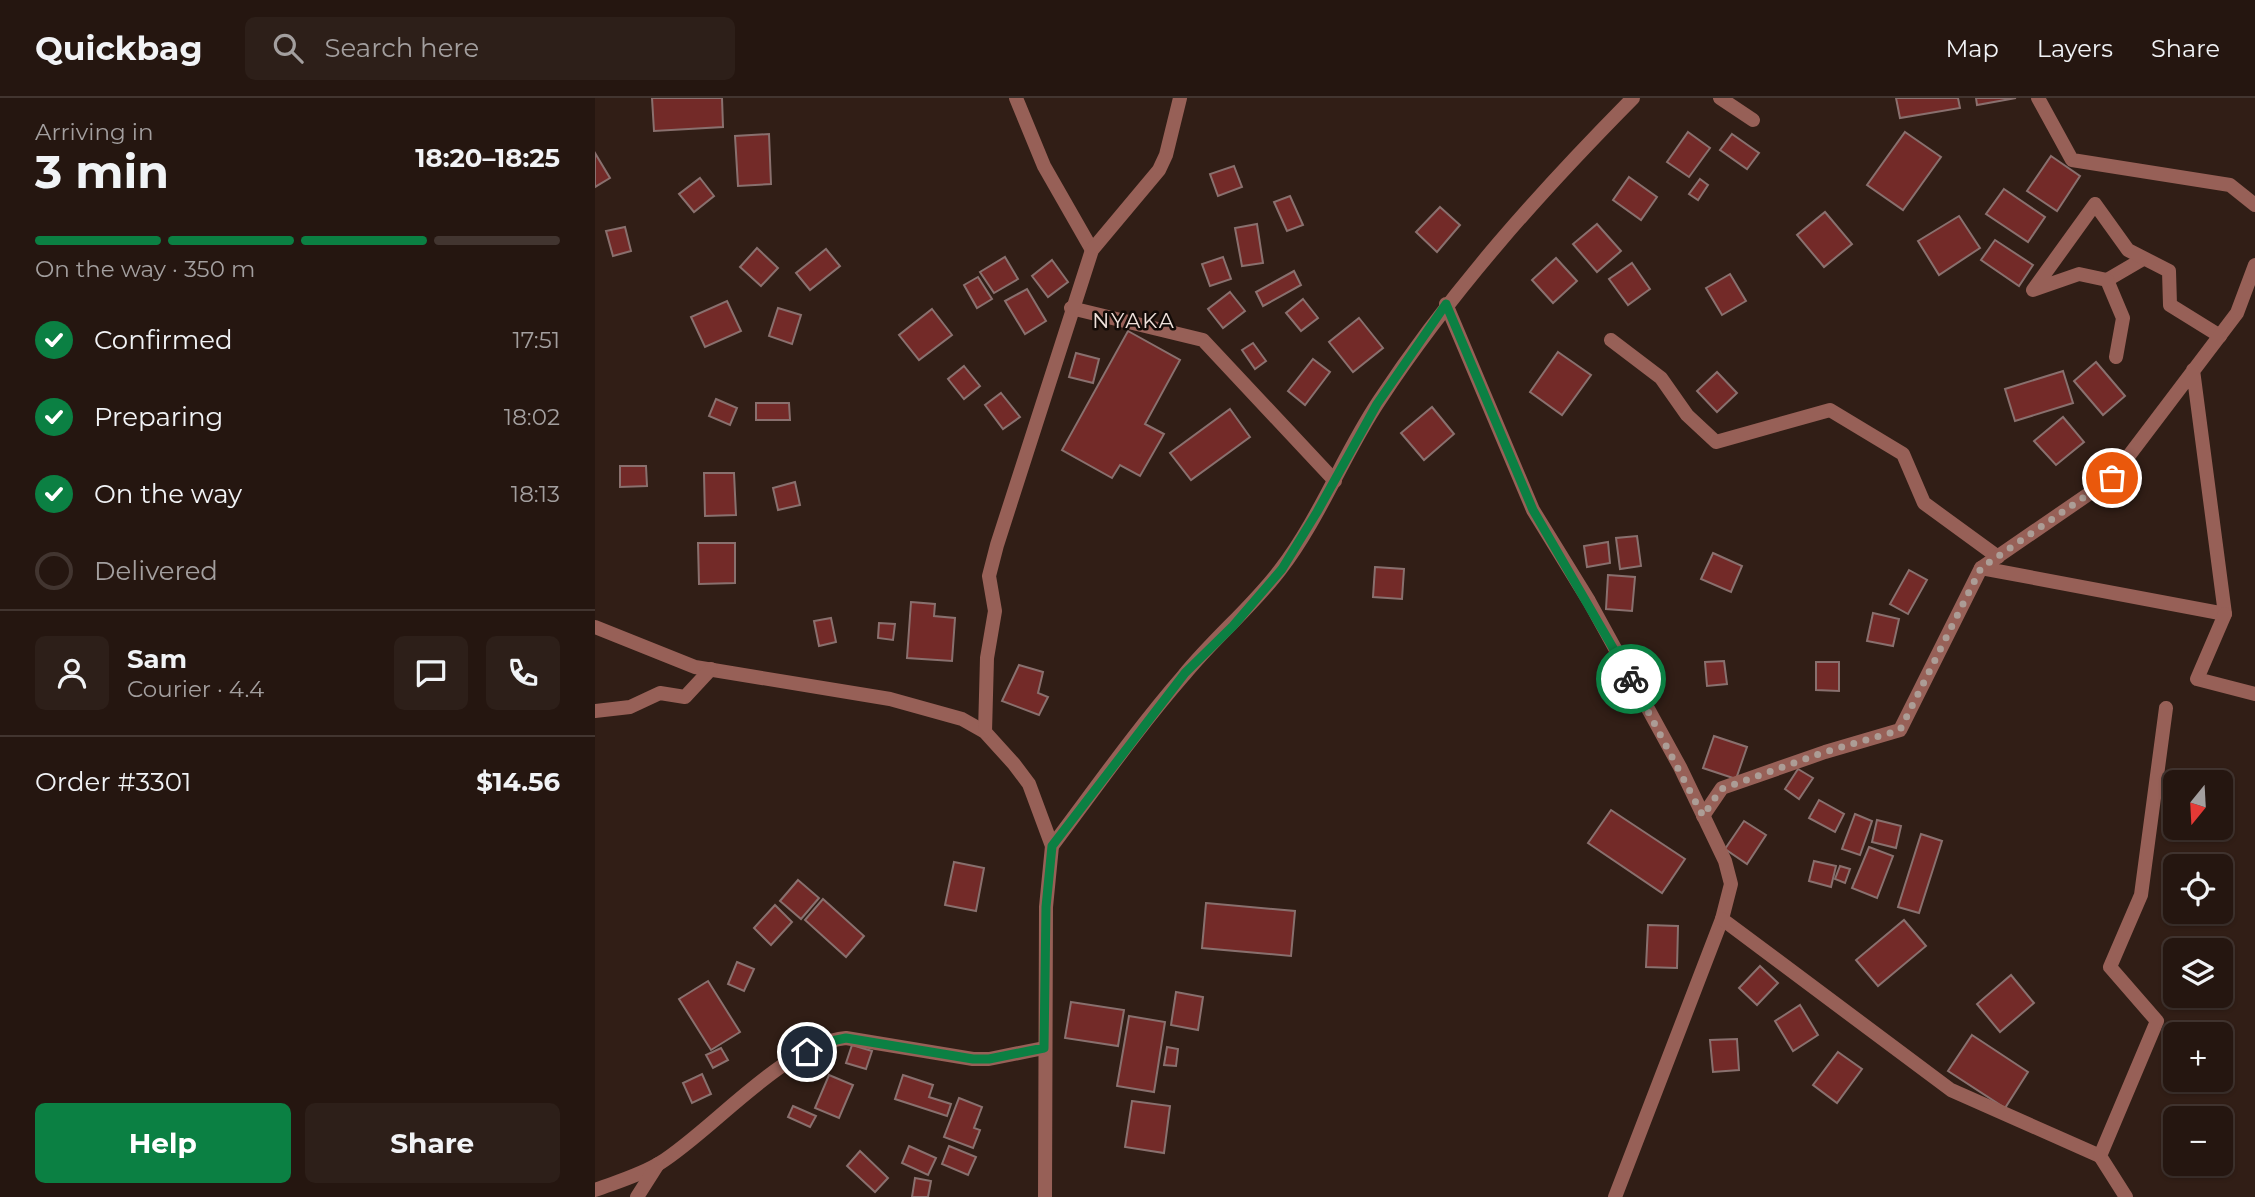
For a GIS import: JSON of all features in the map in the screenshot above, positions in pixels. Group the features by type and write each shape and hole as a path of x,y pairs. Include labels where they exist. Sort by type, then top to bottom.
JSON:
{"street":[{"path":"1016,98 1044,166 1092,250"},
{"path":"985,732 987,658 995,611 989,576 1071,308 1092,250 1159,170 1166,155 1180,98"},
{"path":"1052,846 1185,673 1233,626 1282,569 1377,404 1446,304 1564,168 1633,98"},
{"path":"1720,98 1753,120"},
{"path":"2038,98 2072,160 2230,185 2255,205"},
{"path":"2143,259 2107,280 2079,274 2033,290 2095,204 2128,250 2169,271 2170,305 2220,336"},
{"path":"1703,816 1721,789 1825,752 1900,730 1981,568 2112,478 2237,313 2255,265"},
{"path":"2107,280 2123,318 2116,357"},
{"path":"1446,304 1533,510 1589,601 1680,767 1725,860 1731,884 1722,919 1618,1194"},
{"path":"1071,308 1203,340 1335,481"},
{"path":"1612,340 1661,378 1687,415 1716,442 1830,410 1903,454 1924,503 1998,556"},
{"path":"2193,370 2225,614 2197,679 2255,694"},
{"path":"1981,568 2225,614"},
{"path":"595,627 695,667 901,702 963,719 985,732 1029,784 1052,846 1046,907 1045,1197"},
{"path":"595,711 630,707 660,693 685,697 711,669"},
{"path":"2100,1156 2157,1021 2110,967 2141,895 2166,708"},
{"path":"1722,919 1951,1090 2100,1156 2126,1197"},
{"path":"595,1190 658,1164 791,1061 832,1039 846,1038 973,1059 989,1059 1044,1048"},
{"path":"638,1197 658,1164"}],"building":[{"path":"652,98 722,98 723,127 654,131"},
{"path":"1896,98 1958,98 1960,108 1900,118"},
{"path":"1976,98 2016,98 1977,105"},
{"path":"1688,132 1710,148 1689,177 1667,162"},
{"path":"1905,132 1941,157 1903,210 1867,185"},
{"path":"769,134 771,184 738,186 735,136"},
{"path":"1732,134 1759,153 1747,169 1720,150"},
{"path":"595,153 610,178 595,187"},
{"path":"2051,156 2080,176 2057,211 2027,191"},
{"path":"1234,166 1242,187 1218,196 1210,174"},
{"path":"1629,177 1657,197 1641,220 1613,200"},
{"path":"700,178 714,196 694,212 679,194"},
{"path":"1700,179 1708,185 1698,200 1689,194"},
{"path":"2004,189 2045,217 2028,242 1986,214"},
{"path":"1290,196 1303,225 1287,231 1274,202"},
{"path":"1440,207 1460,225 1437,252 1416,232"},
{"path":"1825,212 1852,244 1824,267 1797,235"},
{"path":"1959,216 1980,248 1939,275 1918,241"},
{"path":"1257,224 1263,263 1242,266 1235,228"},
{"path":"1597,224 1621,251 1597,272 1573,244"},
{"path":"625,227 631,251 613,256 606,231"},
{"path":"1995,240 2033,265 2019,286 1981,260"},
{"path":"757,248 778,268 761,286 740,267"},
{"path":"826,249 840,266 810,290 796,273"},
{"path":"1005,257 1018,279 994,293 980,272"},
{"path":"1223,257 1231,279 1210,286 1202,264"},
{"path":"1556,258 1577,281 1553,303 1532,280"},
{"path":"1052,260 1068,282 1048,297 1032,276"},
{"path":"1632,263 1650,289 1628,305 1609,279"},
{"path":"1294,271 1301,285 1263,306 1256,292"},
{"path":"1730,274 1746,301 1722,315 1706,288"},
{"path":"978,277 992,299 977,308 964,285"},
{"path":"1027,289 1046,321 1025,334 1005,301"},
{"path":"1230,292 1245,311 1223,328 1208,309"},
{"path":"1303,299 1318,318 1301,331 1286,313"},
{"path":"727,301 741,331 705,347 691,317"},
{"path":"778,308 801,315 792,344 769,336"},
{"path":"932,309 952,335 919,360 899,335"},
{"path":"1359,318 1383,348 1353,372 1329,342"},
{"path":"1128,331 1180,360 1145,424 1164,434 1140,476 1120,465 1112,478 1062,450"},
{"path":"1253,343 1266,361 1255,369 1242,350"},
{"path":"1558,352 1591,375 1562,415 1530,392"},
{"path":"1076,353 1099,359 1093,383 1069,377"},
{"path":"1313,359 1330,372 1305,405 1288,391"},
{"path":"2096,362 2125,396 2103,415 2074,381"},
{"path":"964,366 980,386 964,399 948,379"},
{"path":"2063,371 2073,403 2015,421 2005,389"},
{"path":"1717,372 1737,393 1717,412 1697,391"},
{"path":"1001,393 1020,417 1003,429 985,405"},
{"path":"716,399 737,408 730,425 709,416"},
{"path":"756,403 789,403 790,420 756,420"},
{"path":"1432,407 1454,434 1424,460 1401,433"},
{"path":"1230,409 1250,437 1191,480 1170,453"},
{"path":"2063,417 2084,442 2056,465 2034,441"},
{"path":"620,466 646,466 647,486 620,487"},
{"path":"704,473 734,473 736,515 705,516"},
{"path":"795,482 800,505 778,510 773,488"},
{"path":"1637,536 1641,566 1620,569 1616,538"},
{"path":"1608,542 1610,563 1587,567 1584,546"},
{"path":"698,543 735,543 735,583 699,584"},
{"path":"1713,553 1742,566 1731,592 1701,579"},
{"path":"1375,567 1404,569 1402,599 1373,597"},
{"path":"1909,570 1927,580 1908,614 1890,604"},
{"path":"1608,575 1635,577 1632,611 1606,609"},
{"path":"911,602 935,604 934,616 955,618 952,661 907,658"},
{"path":"1873,613 1899,619 1893,646 1867,641"},
{"path":"831,618 836,642 819,646 814,621"},
{"path":"879,623 895,624 893,640 878,638"},
{"path":"1724,661 1727,684 1707,686 1705,662"},
{"path":"1816,662 1839,662 1839,691 1816,690"},
{"path":"1019,665 1043,672 1038,693 1048,697 1039,715 1002,701"},
{"path":"1714,736 1747,747 1736,779 1703,768"},
{"path":"1798,769 1813,778 1799,799 1785,789"},
{"path":"1819,800 1844,814 1835,832 1809,818"},
{"path":"1611,810 1685,859 1662,893 1588,843"},
{"path":"1855,814 1872,821 1860,855 1842,849"},
{"path":"1877,820 1901,826 1896,848 1872,842"},
{"path":"1744,821 1766,835 1747,864 1725,849"},
{"path":"1921,834 1942,841 1919,913 1898,907"},
{"path":"1869,847 1893,856 1877,898 1852,888"},
{"path":"1814,861 1836,866 1831,887 1809,881"},
{"path":"954,862 984,868 976,911 945,905"},
{"path":"1840,866 1850,869 1845,883 1835,879"},
{"path":"798,880 819,898 801,919 780,901"},
{"path":"823,899 864,936 846,957 805,920"},
{"path":"1206,903 1295,911 1291,956 1202,948"},
{"path":"775,905 792,922 771,945 754,928"},
{"path":"1904,920 1926,946 1878,986 1856,960"},
{"path":"1648,925 1678,926 1677,968 1646,967"},
{"path":"737,962 754,969 744,991 728,984"},
{"path":"1760,966 1778,983 1757,1005 1739,988"},
{"path":"2011,975 2034,1003 2000,1032 1977,1004"},
{"path":"708,981 740,1032 711,1050 679,999"},
{"path":"1176,992 1203,997 1198,1030 1171,1025"},
{"path":"1071,1002 1124,1010 1118,1046 1065,1038"},
{"path":"1800,1005 1818,1035 1793,1051 1775,1021"},
{"path":"1129,1016 1165,1022 1154,1092 1117,1086"},
{"path":"1972,1035 2028,1072 2005,1108 1948,1071"},
{"path":"1737,1039 1739,1070 1713,1072 1710,1040"},
{"path":"852,1045 872,1051 866,1069 846,1063"},
{"path":"1167,1047 1178,1049 1176,1066 1164,1065"},
{"path":"721,1048 728,1060 713,1068 706,1055"},
{"path":"1838,1052 1862,1069 1837,1103 1813,1085"},
{"path":"702,1074 711,1094 692,1103 683,1083"},
{"path":"829,1075 853,1085 839,1118 815,1108"},
{"path":"903,1075 933,1085 929,1097 951,1104 947,1116 895,1099"},
{"path":"959,1098 982,1107 974,1128 980,1130 973,1148 944,1137"},
{"path":"1132,1101 1170,1106 1164,1153 1125,1147"},
{"path":"793,1106 816,1116 810,1127 788,1117"},
{"path":"909,1146 936,1158 928,1175 902,1163"},
{"path":"949,1146 976,1157 968,1175 942,1164"},
{"path":"860,1151 888,1178 875,1192 847,1166"},
{"path":"915,1178 931,1181 928,1197 912,1197"}],"way so far":[{"path":"1631,679 1680,767 1703,816 1721,789 1825,752 1900,730 1981,568 2112,478"}],"district":[{"name":"NYAKA","path":"1134,321"}],"route":[{"path":"807,1052 832,1039 846,1038 973,1059 989,1059 1044,1048 1046,907 1052,846 1185,673 1233,626 1282,569 1377,404 1446,304 1533,510 1589,601 1631,679"}]}
